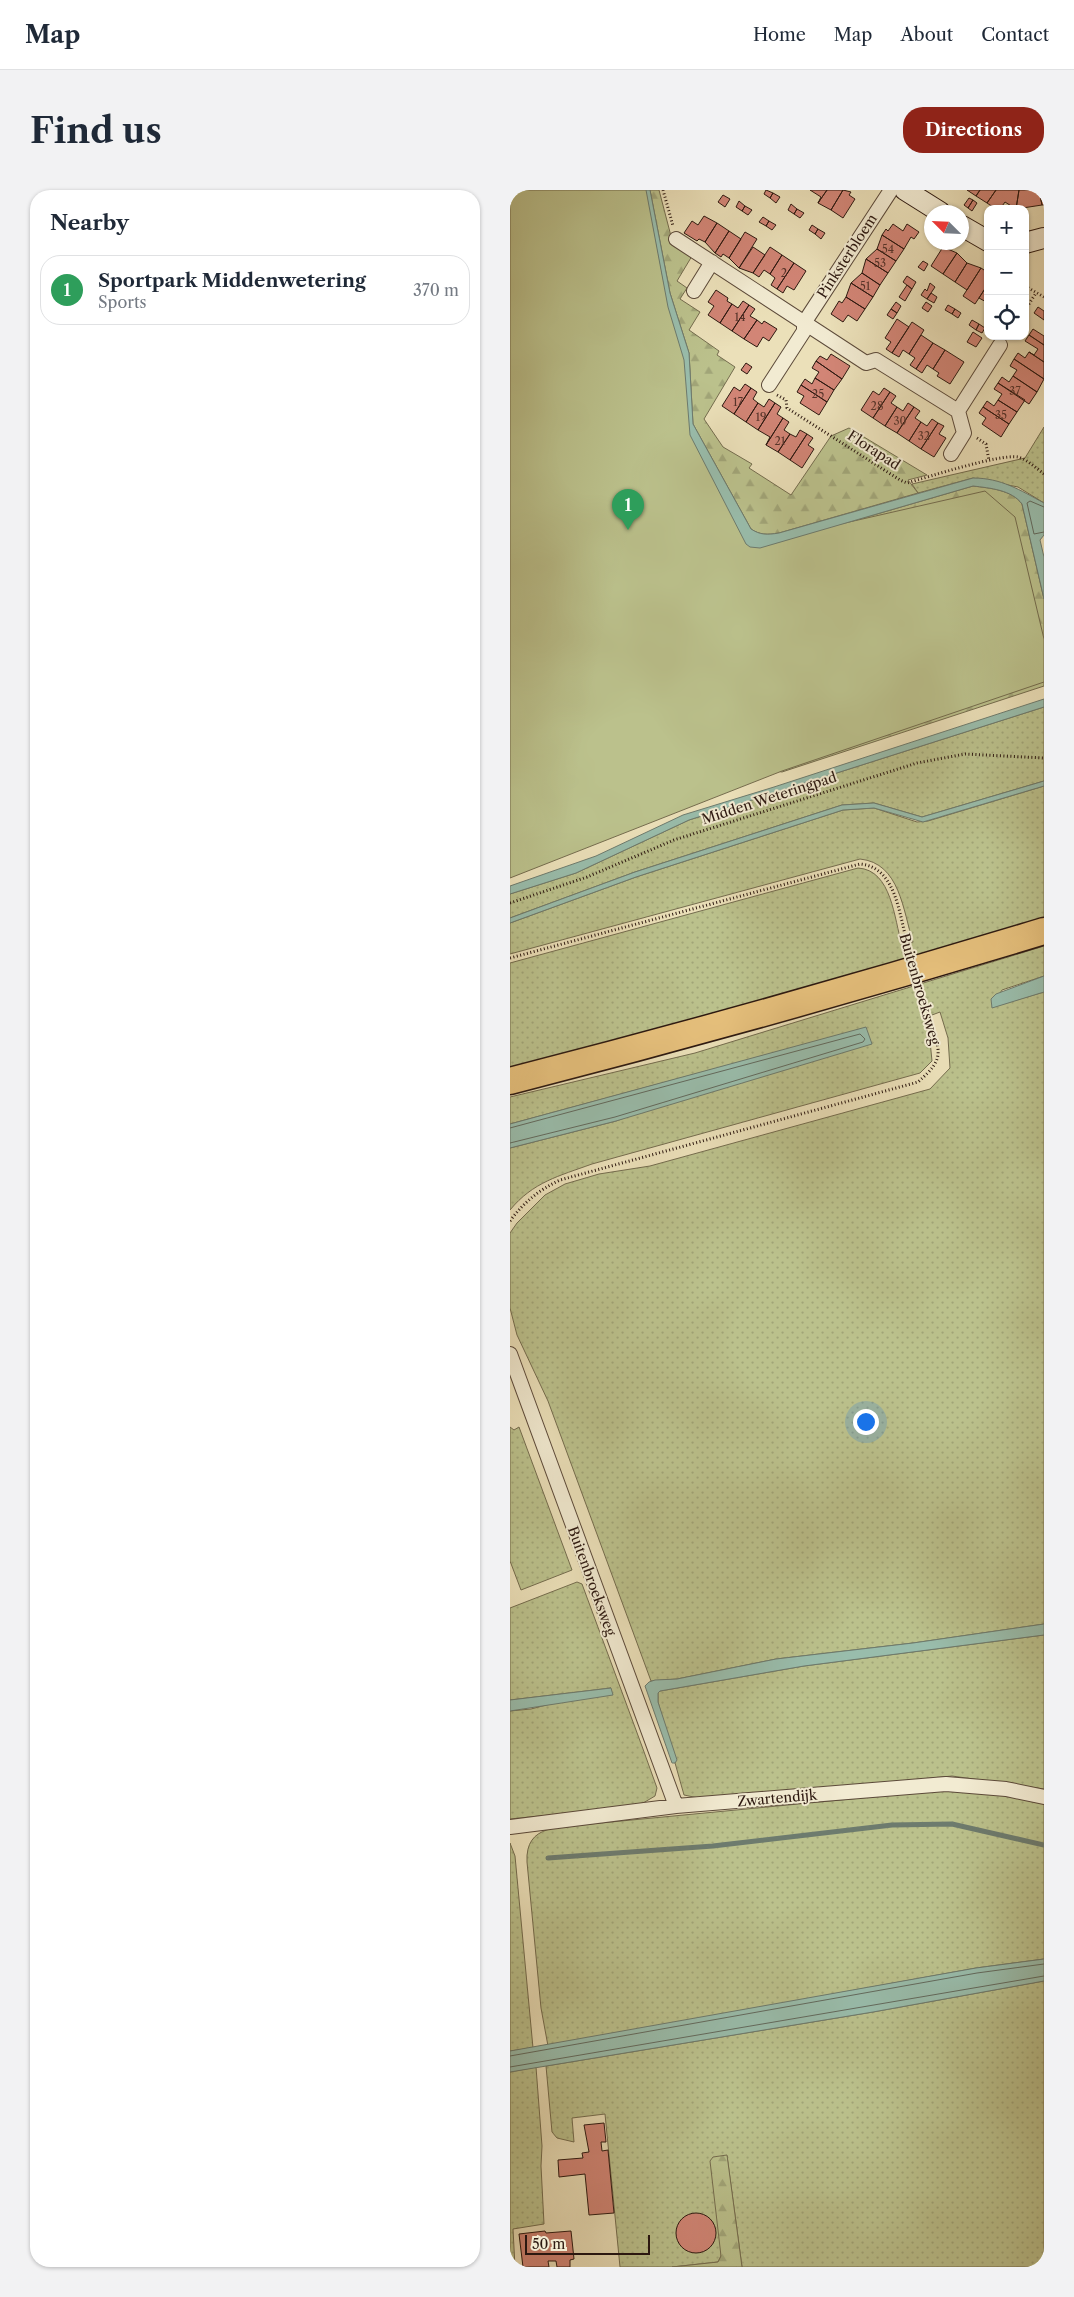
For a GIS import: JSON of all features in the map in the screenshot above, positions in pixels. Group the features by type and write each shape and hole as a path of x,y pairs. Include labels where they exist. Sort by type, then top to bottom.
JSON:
{"highway":[{"path":"510,1081 711,1028 896,976 1044,931"},
{"path":"510,1092 901,986 1044,942"}],"street":[{"name":"Pinksterbloem","path":"769,385 804,331 804,323 890,190"},
{"path":"905,190 929,205"},
{"path":"969,230 984,239"},
{"path":"1029,242 1044,238"},
{"path":"676,239 866,363 876,360 958,411 964,433 951,454"},
{"path":"694,291 712,262"},
{"path":"958,411 1000,345"},
{"name":"Buitenbroeksweg","path":"510,1354 676,1806"},
{"name":"Zwartendijk","path":"510,1827 676,1806 946,1784 1006,1789 1044,1797"}],"path":[{"path":"663,190 676,239"},
{"path":"1029,289 1044,298"},
{"path":"1029,304 1036,293"},
{"name":"Florapad","path":"769,385 767,388 786,400 787,408 900,480 907,482 989,460 1017,457 1028,462 1044,474"},
{"path":"964,433 973,435 986,444 989,460"},
{"name":"Midden Weteringpad","path":"510,903 587,877 674,840 924,761 965,754 1044,758"},
{"name":"Buitenbroeksweg","path":"510,958 860,864 875,867 888,880 929,1017 938,1056 935,1067 918,1082 560,1180 525,1202 510,1221"}],"green space":[{"path":"510,190 647,190 663,278 685,354 691,428 753,544 985,491 1015,517 1044,639 1044,682 782,771 510,878"},
{"path":"650,190 659,190 672,240 692,256 677,281 687,288 680,299 700,312 689,330 719,351 717,355 735,367 704,419 723,447 752,464 749,468 791,495 831,436 849,428 927,475 908,480 918,493 779,533 764,534 751,529 693,424 689,353 670,293"},
{"path":"1044,427 1044,503 1018,487 973,478 918,493 912,484 1025,458"},
{"path":"973,486 1007,493 1018,499 1022,504 1044,599 1044,686 782,772 771,770 805,535"},
{"path":"1044,707 1044,781 922,817 874,803 842,805 635,872 510,918 510,894 576,873 689,820"},
{"path":"1044,786 1044,927 510,1071 510,963 858,868 869,871 878,877 885,886 894,910 902,945 913,942 898,890 892,879 884,869 873,862 860,859 510,954 510,923 636,877 843,810 874,808 917,822 928,821"},
{"path":"1044,946 1044,976 1002,990 992,1007 1044,992 1044,1624 913,1643 776,1659 677,1679 651,1681 548,1401 517,1335 510,1308 510,1233 517,1223 545,1195 565,1184 599,1174 650,1166 930,1089 950,1068 948,1038 940,1012 924,1018 930,1041 932,1061 920,1073 592,1164 537,1186 510,1210 510,1148 616,1121 866,1028 510,1124 510,1097 695,1053"},
{"path":"510,1427 514,1430 519,1427 572,1570 521,1590 510,1561"},
{"path":"577,1582 582,1584 643,1749 657,1788 655,1796 638,1806 510,1819 510,1711 531,1709 611,1688 510,1700 510,1608"},
{"path":"1044,1635 1044,1789 952,1776 708,1800 684,1795 658,1702 658,1693 660,1691 804,1666"},
{"path":"955,1789 977,1790 1044,1803 1044,1959 976,1968 548,2046 541,2008 527,1862 528,1849 532,1840 538,1834 557,1827"},
{"path":"510,1843 515,1856 533,2048 510,2051"},
{"path":"1044,1981 1044,2267 742,2267 727,2156 721,2256 718,2262 672,2267 620,2267 605,2114 572,2118 574,2142 557,2138 552,2132 546,2066 873,2012"},
{"path":"536,2067 542,2146 541,2166 544,2224 513,2229 515,2267 510,2267 510,2072"},
{"path":"727,2155 742,2267 672,2267 718,2262 721,2256 710,2161 713,2157"}],"water":[{"path":"646,190 650,190 670,293 689,353 693,424 751,529 764,534 779,533 973,478 993,480 1010,486 1044,503 1044,535 1040,540 1044,557 1044,599 1022,504 1013,496 993,489 973,486 760,548 750,547 746,544 690,435 684,360 668,307"},
{"path":"1044,699 1044,707 689,820 576,873 510,894 510,886 596,856 683,815"},
{"path":"1044,781 1044,786 923,822 874,808 843,810 636,877 510,923 510,918 635,872 842,805 874,803 922,817"},
{"path":"1044,976 1044,992 992,1008 991,999 996,994"},
{"path":"866,1027 872,1044 616,1121 510,1148 510,1124"},
{"path":"1044,1624 1044,1635 804,1666 660,1691 658,1693 658,1702 677,1760 675,1763 672,1763 645,1686 655,1680 677,1679 776,1659 913,1643"},
{"path":"611,1688 613,1695 510,1711 510,1700"},
{"path":"1044,1959 1044,1981 873,2012 510,2072 510,2051 976,1968"}],"building":[{"path":"766,190 773,193 770,198 764,194"},
{"path":"810,190 827,190 818,203 821,197"},
{"path":"827,190 843,190 831,210 818,203"},
{"path":"843,190 851,192 849,195 855,199 843,218 831,210"},
{"path":"967,190 980,190 976,196"},
{"path":"980,190 996,190 987,203 976,196"},
{"path":"996,190 1019,190 1017,205 1010,205 1005,202 1003,205 990,205 987,203"},
{"path":"1019,190 1039,190 1042,205 1029,207 1029,205 1017,205"},
{"path":"1039,190 1044,190 1044,205 1042,205"},
{"path":"773,193 780,197 776,203 770,198"},
{"path":"723,195 730,199 725,207 718,202"},
{"path":"969,198 973,200 969,206 964,205"},
{"path":"973,200 977,203 972,211 969,206"},
{"path":"739,201 745,206 742,211 736,207"},
{"path":"791,204 797,209 794,214 788,210"},
{"path":"745,206 752,210 748,215 742,211"},
{"path":"797,209 804,213 800,218 794,214"},
{"path":"704,216 717,223 705,242 699,239 697,241 684,233 692,221 698,225"},
{"path":"763,217 769,221 766,226 759,222"},
{"path":"769,221 776,225 772,230 766,226"},
{"path":"717,223 729,231 715,253 705,242"},
{"path":"893,224 903,231 907,224 919,232 914,239 911,237 904,249 882,235"},
{"path":"812,225 818,229 815,234 809,230"},
{"path":"818,229 825,233 821,239 815,234"},
{"path":"729,231 741,239 729,258 723,254 721,257 715,253"},
{"path":"745,232 757,239 739,268 729,258"},
{"path":"882,235 904,249 896,261 877,249"},
{"path":"753,247 765,255 753,273 739,268"},
{"path":"770,247 782,255 770,274 764,270 759,277 753,273"},
{"path":"877,249 896,261 888,273 866,259"},
{"path":"941,250 950,250 957,253 943,274 931,266"},
{"path":"957,253 967,263 955,282 943,274"},
{"path":"782,255 794,263 777,289 771,285 775,278 770,274"},
{"path":"866,259 888,273 880,285 862,273"},
{"path":"923,261 928,264 924,271 918,267"},
{"path":"794,263 806,271 794,290 787,286 783,293 777,289"},
{"path":"967,263 981,268 967,290 955,282"},
{"path":"981,268 984,270 984,290 975,304 963,296"},
{"path":"862,273 880,285 873,297 851,283"},
{"path":"907,276 916,282 912,289 903,282"},
{"path":"851,283 873,297 865,309 846,297"},
{"path":"930,283 935,287 927,299 921,295 925,289 927,291"},
{"path":"907,285 912,289 905,301 899,297"},
{"path":"716,290 728,298 727,301 732,304 720,323 708,315 714,306 708,302"},
{"path":"984,290 984,301 979,298"},
{"path":"931,293 937,297 934,303 927,299"},
{"path":"846,297 865,309 857,321 848,315 843,322 831,314 839,301 842,303"},
{"path":"743,301 749,305 732,331 720,323 732,304 738,308"},
{"path":"896,302 901,306 897,313 891,309"},
{"path":"926,302 932,306 928,312 922,308"},
{"path":"749,305 755,309 750,316 757,320 744,339 732,331"},
{"path":"948,305 955,309 952,314 945,310"},
{"path":"1038,307 1044,311 1044,320 1034,313"},
{"path":"891,309 897,313 893,319 887,315"},
{"path":"955,309 961,313 958,318 952,314"},
{"path":"897,319 909,327 892,353 886,349 891,342 885,338"},
{"path":"757,320 762,324 764,321 777,329 769,341 763,337 757,347 744,339"},
{"path":"972,320 979,324 976,330 969,325"},
{"path":"912,322 924,330 909,354 903,350 899,357 892,353"},
{"path":"979,324 984,327 982,333 976,330"},
{"path":"1033,329 1044,336 1044,345 1029,335"},
{"path":"973,332 982,338 976,347 967,342"},
{"path":"921,335 933,343 916,369 910,365 915,358 909,354"},
{"path":"1029,335 1044,345 1044,362 1029,352 1034,355 1038,349 1025,341 1029,340"},
{"path":"933,343 945,350 933,369 927,365 922,373 916,369"},
{"path":"945,350 964,362 950,384 937,376 939,373 933,369"},
{"path":"1029,352 1044,362 1044,379 1014,359 1018,353 1025,358"},
{"path":"831,354 850,366 842,379 816,361 820,356 827,360"},
{"path":"1014,359 1044,379 1037,392 1013,376 1017,370 1010,366"},
{"path":"816,361 842,379 834,390 815,378 819,372 812,368"},
{"path":"746,363 752,367 747,374 741,370"},
{"path":"1013,376 1037,392 1029,404 998,383 1002,377 1009,382"},
{"path":"815,378 834,390 827,402 801,385 805,379 812,384"},
{"path":"998,383 1025,400 1017,412 998,400 1002,394 994,389"},
{"path":"745,384 751,388 734,414 722,406 734,387 740,391"},
{"path":"801,385 827,402 819,415 800,403 804,396 797,392"},
{"path":"751,388 757,392 753,399 758,403 746,422 734,414"},
{"path":"884,388 890,392 873,418 861,410 873,391 879,395"},
{"path":"890,392 896,396 891,403 897,407 885,426 873,418"},
{"path":"769,399 775,403 758,430 746,422 758,403 764,407"},
{"path":"998,400 1017,412 1009,424 983,407 987,401 994,406"},
{"path":"775,403 781,407 777,414 783,418 766,445 770,437 758,430"},
{"path":"908,403 914,407 897,433 885,426 897,407 903,411"},
{"path":"914,407 920,411 915,418 921,422 909,441 897,433"},
{"path":"983,407 1009,424 1001,437 982,424 986,418 979,413"},
{"path":"783,418 789,422 784,430 790,434 778,452 766,445"},
{"path":"932,419 938,423 921,449 909,441 921,422 927,426"},
{"path":"938,423 944,426 939,434 946,438 934,457 921,449"},
{"path":"800,430 807,434 790,460 778,452 790,434 796,437"},
{"path":"807,434 813,438 808,445 814,449 802,468 790,460"},
{"path":"604,2123 606,2142 601,2142 602,2151 608,2150 614,2213 589,2215 585,2174 559,2177 558,2160 583,2158 582,2153 589,2152 584,2125"},
{"path":"696,2213 710,2219 716,2233 710,2247 696,2253 682,2247 676,2233 682,2219"},
{"path":"545,2231 546,2233 571,2231 574,2259 570,2260 570,2267 557,2267 556,2261 548,2261 549,2267 523,2267 519,2234"}],"waterway":[{"path":"548,1858 713,1846 892,1825 952,1824 1044,1845"}],"place":[{"name":"Sportpark Middenwetering","path":"628,530"}]}
